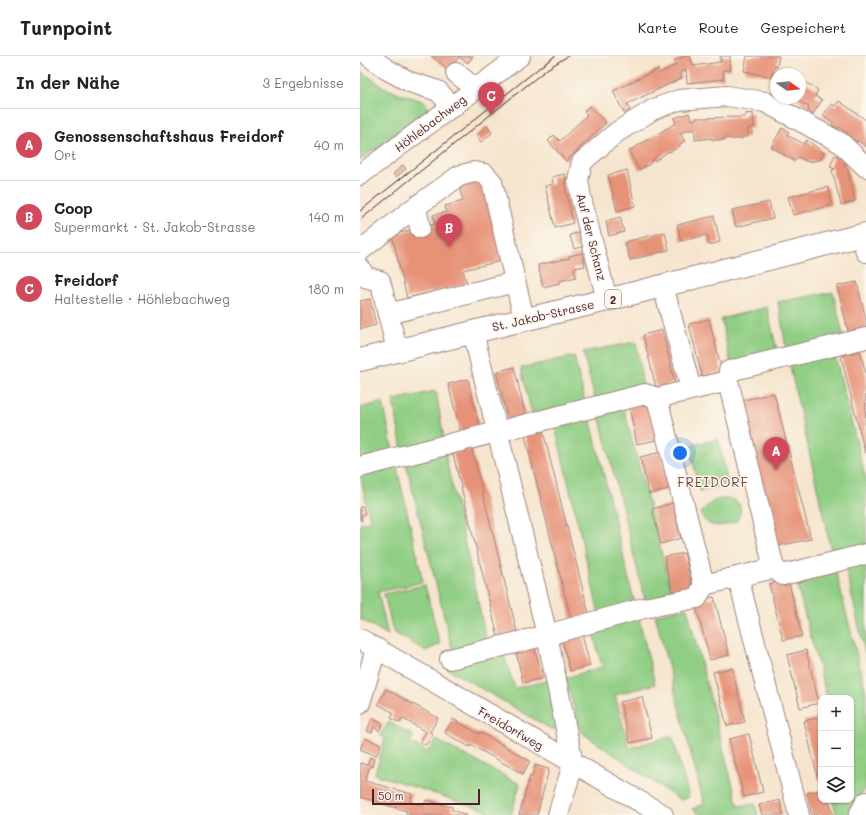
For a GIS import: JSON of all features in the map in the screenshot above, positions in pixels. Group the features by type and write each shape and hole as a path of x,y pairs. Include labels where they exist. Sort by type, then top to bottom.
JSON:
{"main road":[{"name":"St. Jakob-Strasse","path":"360,360 663,286 865,240"}],"street":[{"path":"369,56 386,69 410,82 438,91 453,107"},
{"name":"Höhlebachweg","path":"360,175 476,89 495,66 520,56"},
{"path":"456,73 476,89"},
{"name":"Auf der Schanz","path":"607,300 578,180 582,162 617,132 654,109 679,100 727,96 765,102 841,143 866,166"},
{"path":"360,251 416,207 459,176 474,172 485,174 492,182 524,320"},
{"path":"416,207 420,228"},
{"path":"360,268 365,277 380,281 397,350"},
{"path":"388,314 515,282"},
{"path":"663,286 691,390"},
{"path":"473,332 547,635 573,764 558,815"},
{"path":"866,338 729,371 728,381 774,568 783,575 866,554"},
{"path":"360,466 645,394 657,398 728,381"},
{"path":"450,659 547,635 644,608 697,598 704,585 657,398"},
{"path":"704,585 738,578 774,568"},
{"path":"738,578 799,815"},
{"path":"360,703 368,644"},
{"name":"Freidorfweg","path":"368,644 663,815"},
{"path":"859,815 866,802"}],"green space":[{"path":"360,71 384,87 401,95 425,102 428,110 360,160"},
{"path":"833,292 844,339 787,353 778,302"},
{"path":"767,307 778,355 731,365 721,319"},
{"path":"636,342 643,387 595,399 583,352"},
{"path":"834,351 866,480 866,550 833,559 789,362"},
{"path":"574,356 585,402 532,415 521,368"},
{"path":"436,391 444,439 402,449 393,400"},
{"path":"383,402 393,451 360,459 360,408"},
{"path":"623,405 673,597 646,604 598,411"},
{"path":"589,413 635,605 599,614 554,422"},
{"path":"718,439 728,484 700,491 689,446"},
{"path":"444,450 487,642 453,652 405,460"},
{"path":"396,463 423,582 378,592 388,635 360,619 360,524 370,521 360,473"},
{"path":"727,498 736,501 740,506 737,521 721,526 708,523 701,514 703,510 712,502"},
{"path":"866,559 866,657 845,565"},
{"path":"835,568 866,692 866,785 850,815 836,815 834,803 854,803 854,695 826,695 795,578"},
{"path":"425,585 440,644 426,651 393,632 384,594"},
{"path":"687,608 738,806 755,804 758,815 701,815 692,809 704,804 655,615"},
{"path":"638,615 655,684 615,695 629,748 672,736 689,797 680,800 581,732 565,678 602,667 591,625"},
{"path":"502,649 515,688 551,680 561,729 551,729 448,669"},
{"path":"389,722 414,736 410,742 427,752 436,740 520,784 511,815 486,815 487,811 375,774 385,738 380,735"}],"building":[{"path":"431,56 473,56 468,63 459,57 449,70"},
{"path":"685,56 690,56 693,66 721,62 720,56 730,56 731,70 723,70 724,79 687,83 686,70 680,74 682,78 627,104 630,110 624,113 613,91 658,69 660,73 676,65 674,61"},
{"path":"747,56 779,56 777,67 775,66 774,68 770,68 770,77 744,71"},
{"path":"806,83 818,90 815,96 822,100 813,114 808,111 809,107 804,104 806,104"},
{"path":"839,101 866,120 866,147 857,140 857,142 850,138 851,136 839,127 838,129 832,125 833,123 823,116 831,104 835,106"},
{"path":"590,106 606,123 566,161 548,141 554,135 560,141 587,115 584,111"},
{"path":"689,113 691,119 695,120 695,118 745,117 745,114 753,113 754,128 748,128 748,137 742,137 742,139 724,138 724,140 712,140 712,138 695,140 695,130 686,130 680,134 685,141 680,144 680,146 670,152 665,153 655,161 654,159 650,162 650,164 639,170 629,151 674,124 675,125 674,118"},
{"path":"487,126 492,133 481,142 476,136"},
{"path":"782,128 789,132 787,135 804,144 807,140 824,153 820,160 808,162 798,157 795,161 771,147"},
{"path":"835,155 846,161 844,167 847,166 855,201 841,205 832,170 835,169 830,167"},
{"path":"403,165 406,169 396,177 393,174"},
{"path":"627,170 635,206 617,211 608,175"},
{"path":"565,174 566,182 564,182 573,223 555,228 545,186 553,184 552,177"},
{"path":"483,181 505,260 463,270 467,284 407,298 392,235 435,224 433,215 446,212 445,206 463,201 460,190 462,186"},
{"path":"828,187 832,205 793,215 788,197"},
{"path":"769,202 773,218 736,227 732,210"},
{"path":"714,216 720,242 709,245 707,235 681,241 677,225"},
{"path":"620,217 624,232 609,236 606,221"},
{"path":"585,231 589,245 574,249 570,235"},
{"path":"665,232 669,250 630,260 625,242"},
{"path":"582,253 585,266 574,268 576,277 543,287 538,265 570,258 569,256"},
{"path":"857,282 866,320 866,334 850,338 837,286"},
{"path":"370,299 376,325 360,329 360,301"},
{"path":"709,319 722,371 702,376 689,324"},
{"path":"662,330 675,383 656,387 643,335"},
{"path":"860,351 866,374 865,453 841,356"},
{"path":"514,367 527,421 509,425 496,372"},
{"path":"468,379 481,432 462,437 448,384"},
{"path":"774,393 811,539 777,546 740,401"},
{"path":"648,402 657,440 637,444 629,407"},
{"path":"543,431 589,614 571,619 525,436"},
{"path":"472,449 517,632 498,637 453,454"},
{"path":"661,452 669,489 649,494 640,457"},
{"path":"673,503 681,538 661,544 652,509"},
{"path":"363,506 365,514 361,515 362,520 360,520 360,507"},
{"path":"684,553 693,590 673,595 664,557"},
{"path":"788,579 802,636 783,640 769,584"},
{"path":"714,597 729,655 710,660 695,602"},
{"path":"581,630 590,666 570,671 561,636"},
{"path":"533,642 543,678 523,683 515,647"},
{"path":"806,650 818,703 800,708 787,655"},
{"path":"732,668 745,722 727,726 713,672"},
{"path":"386,689 438,718 430,732 433,734 426,745 420,742 426,732 402,718 400,723 391,718 394,713 378,704"},
{"path":"642,697 652,738 630,743 620,702"},
{"path":"372,718 383,724 379,731 374,727 372,733 367,731"},
{"path":"818,718 818,779 804,721"},
{"path":"453,719 479,734 480,732 530,761 523,774 471,745 470,747 445,733"},
{"path":"749,734 763,792 744,797 729,739"},
{"path":"365,738 381,745 376,756 360,749"},
{"path":"370,757 374,759 365,781 412,794 410,802 424,806 426,800 452,807 452,810 467,815 409,815 406,814 407,811 360,797 360,763 367,765"},
{"path":"535,765 549,769 537,815 519,815 530,776 532,777"},
{"path":"818,791 818,803 830,803 833,815 812,815 807,793"},
{"path":"780,800 783,815 762,815 759,805"}],"tram line":[{"path":"360,211 555,56"},
{"path":"360,220 547,69 568,56"}],"place":[{"name":"Freidorf","path":"491,115"},
{"name":"Coop","path":"449,247"},
{"name":"Genossenschaftshaus Freidorf","path":"776,470"}],"district":[{"name":"FREIDORF","path":"713,481"}]}
